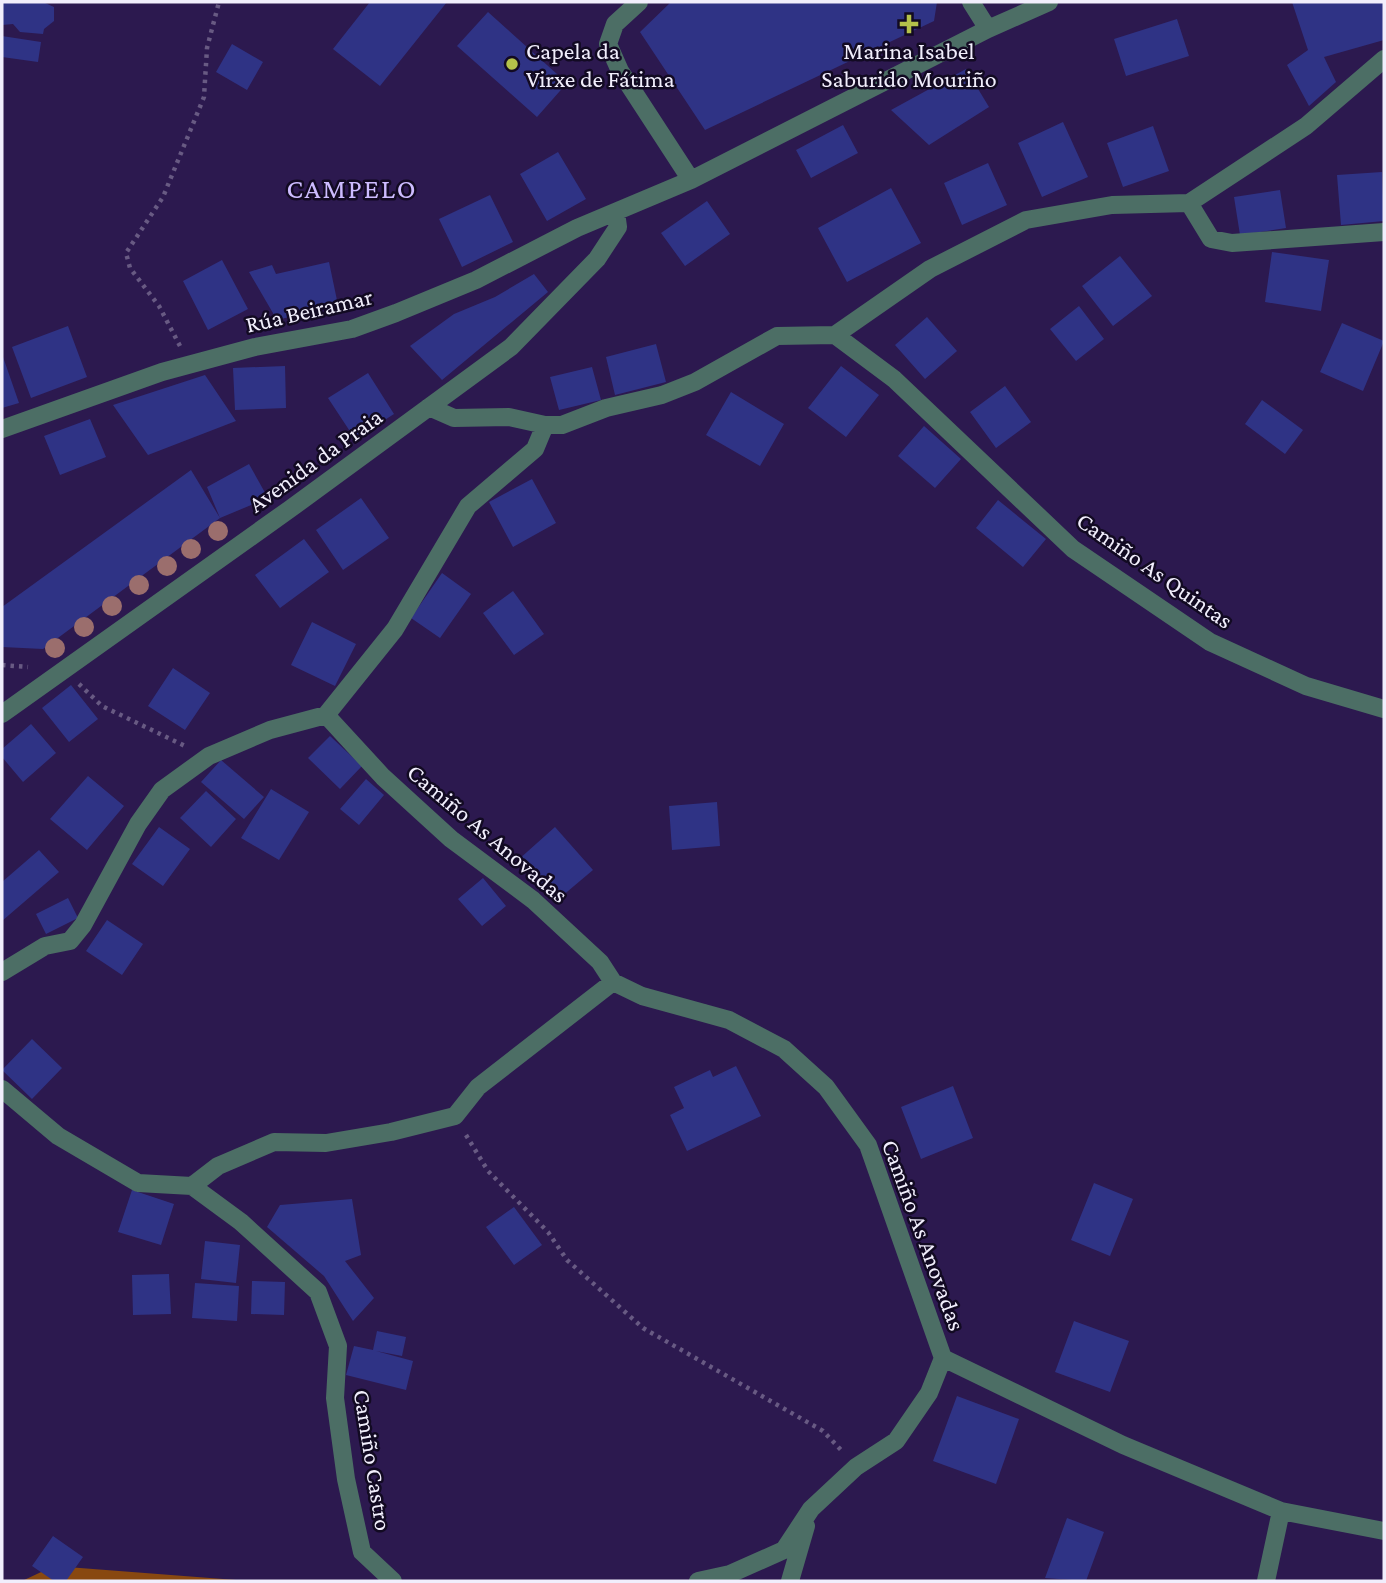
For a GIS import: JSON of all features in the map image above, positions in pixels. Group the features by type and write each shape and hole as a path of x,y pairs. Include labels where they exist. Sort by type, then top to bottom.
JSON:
{"street":[{"path":"639,2 615,24 608,44 620,71 691,180"},
{"path":"971,2 988,29"},
{"name":"Rúa Beiramar","path":"2,429 189,365 255,347 352,329 476,279 588,223 691,180 988,29 1049,2"},
{"path":"429,407 454,418 509,417 545,425 562,425 606,408 662,395 695,382 777,336 835,335 930,270 1026,220 1112,205 1189,203 1306,126 1384,59"},
{"path":"1189,203 1211,239 1232,243 1384,232"},
{"name":"Avenida da Praia","path":"2,713 511,347 597,260 618,227 616,212"},
{"name":"Camiño As Quintas","path":"835,335 894,379 1073,548 1198,634 1306,686 1384,709"},
{"path":"2,972 45,946 69,941 83,925 138,824 162,790 209,755 270,730 326,715 395,629 468,506 535,449 545,425"},
{"name":"Camiño As Anovadas","path":"326,715 383,778 451,839 533,900 600,962 613,982 642,996 729,1020 784,1049 826,1087 868,1145 943,1358 1123,1445 1281,1511 1384,1531"},
{"path":"2,1089 58,1136 138,1183 192,1186 218,1166 274,1142 326,1143 391,1132 455,1116 478,1087 613,982"},
{"name":"Camiño Castro","path":"192,1186 241,1222 318,1292 338,1346 335,1398 346,1479 362,1552 393,1581"},
{"path":"698,1581 730,1574 784,1550 810,1509 856,1467 896,1441 929,1393 943,1358"},
{"path":"790,1581 810,1509"},
{"path":"1266,1581 1281,1511"}],"path":[{"path":"189,365 159,306 130,268 126,253 163,197 204,97 207,48 219,2"},
{"path":"65,669 102,706 209,755"},
{"path":"455,1116 488,1171 548,1232 567,1260 643,1328 822,1431 856,1467"}],"shaded area":[{"path":"54,1566 249,1581 22,1581"}],"building":[{"path":"2,2 43,2 54,7 54,21 44,29 43,34 20,32 13,24 2,25"},
{"path":"370,2 447,2 380,86 333,49"},
{"path":"671,2 937,2 934,21 705,130 640,32"},
{"path":"1292,2 1384,3 1384,40 1324,57 1336,82 1309,106 1287,65 1308,50"},
{"name":"Capela da Virxe de Fátima","path":"488,12 567,83 537,117 457,46"},
{"path":"1177,19 1189,56 1126,76 1114,39"},
{"path":"2,36 41,42 38,62 2,57"},
{"path":"232,44 263,62 247,90 216,72"},
{"path":"966,69 989,107 929,145 891,110"},
{"path":"1063,122 1088,177 1042,197 1018,143"},
{"path":"843,125 858,153 811,178 796,150"},
{"path":"1153,126 1169,171 1123,187 1107,143"},
{"path":"558,152 586,199 547,221 520,174"},
{"path":"988,163 1007,205 962,225 944,183"},
{"path":"1382,172 1384,221 1341,225 1337,175"},
{"path":"891,188 921,243 847,282 818,228"},
{"path":"1280,190 1286,228 1240,235 1234,197"},
{"path":"490,195 513,242 462,267 439,219"},
{"path":"707,201 730,234 685,266 661,233"},
{"path":"1272,252 1329,260 1321,311 1265,302"},
{"path":"1120,256 1152,296 1113,326 1082,286"},
{"path":"222,260 248,309 208,330 183,281"},
{"path":"329,262 338,305 277,320 249,272 272,265 276,274"},
{"path":"534,274 548,292 442,380 410,346 454,314 495,297"},
{"path":"1079,306 1104,339 1076,361 1050,329"},
{"path":"927,317 957,351 925,379 895,345"},
{"path":"1342,323 1384,341 1363,391 1320,372"},
{"path":"68,326 87,377 31,398 12,347"},
{"path":"656,344 666,382 615,395 606,357"},
{"path":"2,354 19,403 2,408"},
{"path":"285,366 286,408 235,410 233,368"},
{"path":"841,366 879,395 846,437 808,408"},
{"path":"592,367 601,400 559,410 550,377"},
{"path":"368,373 394,414 355,439 328,398"},
{"path":"205,375 236,421 148,455 113,405"},
{"path":"1005,386 1031,422 996,448 970,412"},
{"path":"731,392 784,424 760,466 706,435"},
{"path":"1262,400 1303,430 1285,454 1245,424"},
{"path":"90,419 106,457 60,475 44,436"},
{"path":"924,426 961,459 935,488 898,456"},
{"path":"249,464 268,498 220,518 207,487"},
{"path":"191,470 220,518 43,649 2,647 2,607"},
{"path":"532,479 556,523 513,547 489,502"},
{"path":"361,498 389,538 343,570 316,530"},
{"path":"998,500 1046,539 1023,567 976,528"},
{"path":"304,539 329,572 280,608 255,575"},
{"path":"442,573 471,594 440,638 411,618"},
{"path":"513,591 544,634 514,655 483,613"},
{"path":"312,622 356,644 335,686 291,665"},
{"path":"173,668 210,693 185,730 148,706"},
{"path":"71,685 98,719 69,742 42,708"},
{"path":"31,724 56,753 23,782 2,757 2,749"},
{"path":"330,736 362,766 340,789 308,758"},
{"path":"221,760 264,797 244,819 201,782"},
{"path":"88,776 124,806 87,850 50,819"},
{"path":"366,779 384,795 359,825 340,809"},
{"path":"271,789 309,812 279,860 241,838"},
{"path":"206,791 236,819 211,847 180,818"},
{"path":"717,802 720,846 672,850 669,806"},
{"path":"159,827 190,849 163,886 132,864"},
{"path":"555,827 593,870 555,902 518,860"},
{"path":"39,850 59,872 2,921 2,882"},
{"path":"483,878 506,906 482,926 458,899"},
{"path":"68,898 78,918 46,934 36,914"},
{"path":"107,920 143,944 122,975 86,951"},
{"path":"32,1039 62,1068 32,1099 2,1070"},
{"path":"736,1066 761,1116 687,1151 670,1115 684,1108 674,1087 710,1070 713,1077"},
{"path":"953,1086 973,1138 921,1159 901,1107"},
{"path":"1094,1183 1133,1199 1110,1256 1071,1240"},
{"path":"132,1190 174,1204 161,1245 118,1232"},
{"path":"352,1199 361,1255 345,1261 374,1298 353,1321 324,1276 267,1227 280,1205"},
{"path":"514,1207 542,1245 514,1265 486,1227"},
{"path":"205,1241 240,1245 236,1283 201,1279"},
{"path":"169,1274 171,1314 133,1315 132,1275"},
{"path":"252,1281 285,1282 284,1315 251,1314"},
{"path":"195,1283 239,1286 237,1321 192,1318"},
{"path":"1074,1321 1129,1341 1110,1392 1055,1372"},
{"path":"377,1331 406,1337 402,1356 376,1351 413,1361 406,1390 346,1375 354,1346 373,1350"},
{"path":"957,1396 1019,1419 996,1484 933,1461"},
{"path":"1067,1518 1104,1532 1086,1581 1045,1578"},
{"path":"53,1536 83,1557 66,1581 54,1581 32,1566"}],"place":[{"name":"Marina Isabel Saburido Mouriño","path":"909,24"},
{"name":"Capela da Virxe de Fátima","path":"512,64"}],"district":[{"name":"CAMPELO","path":"352,188"}]}
